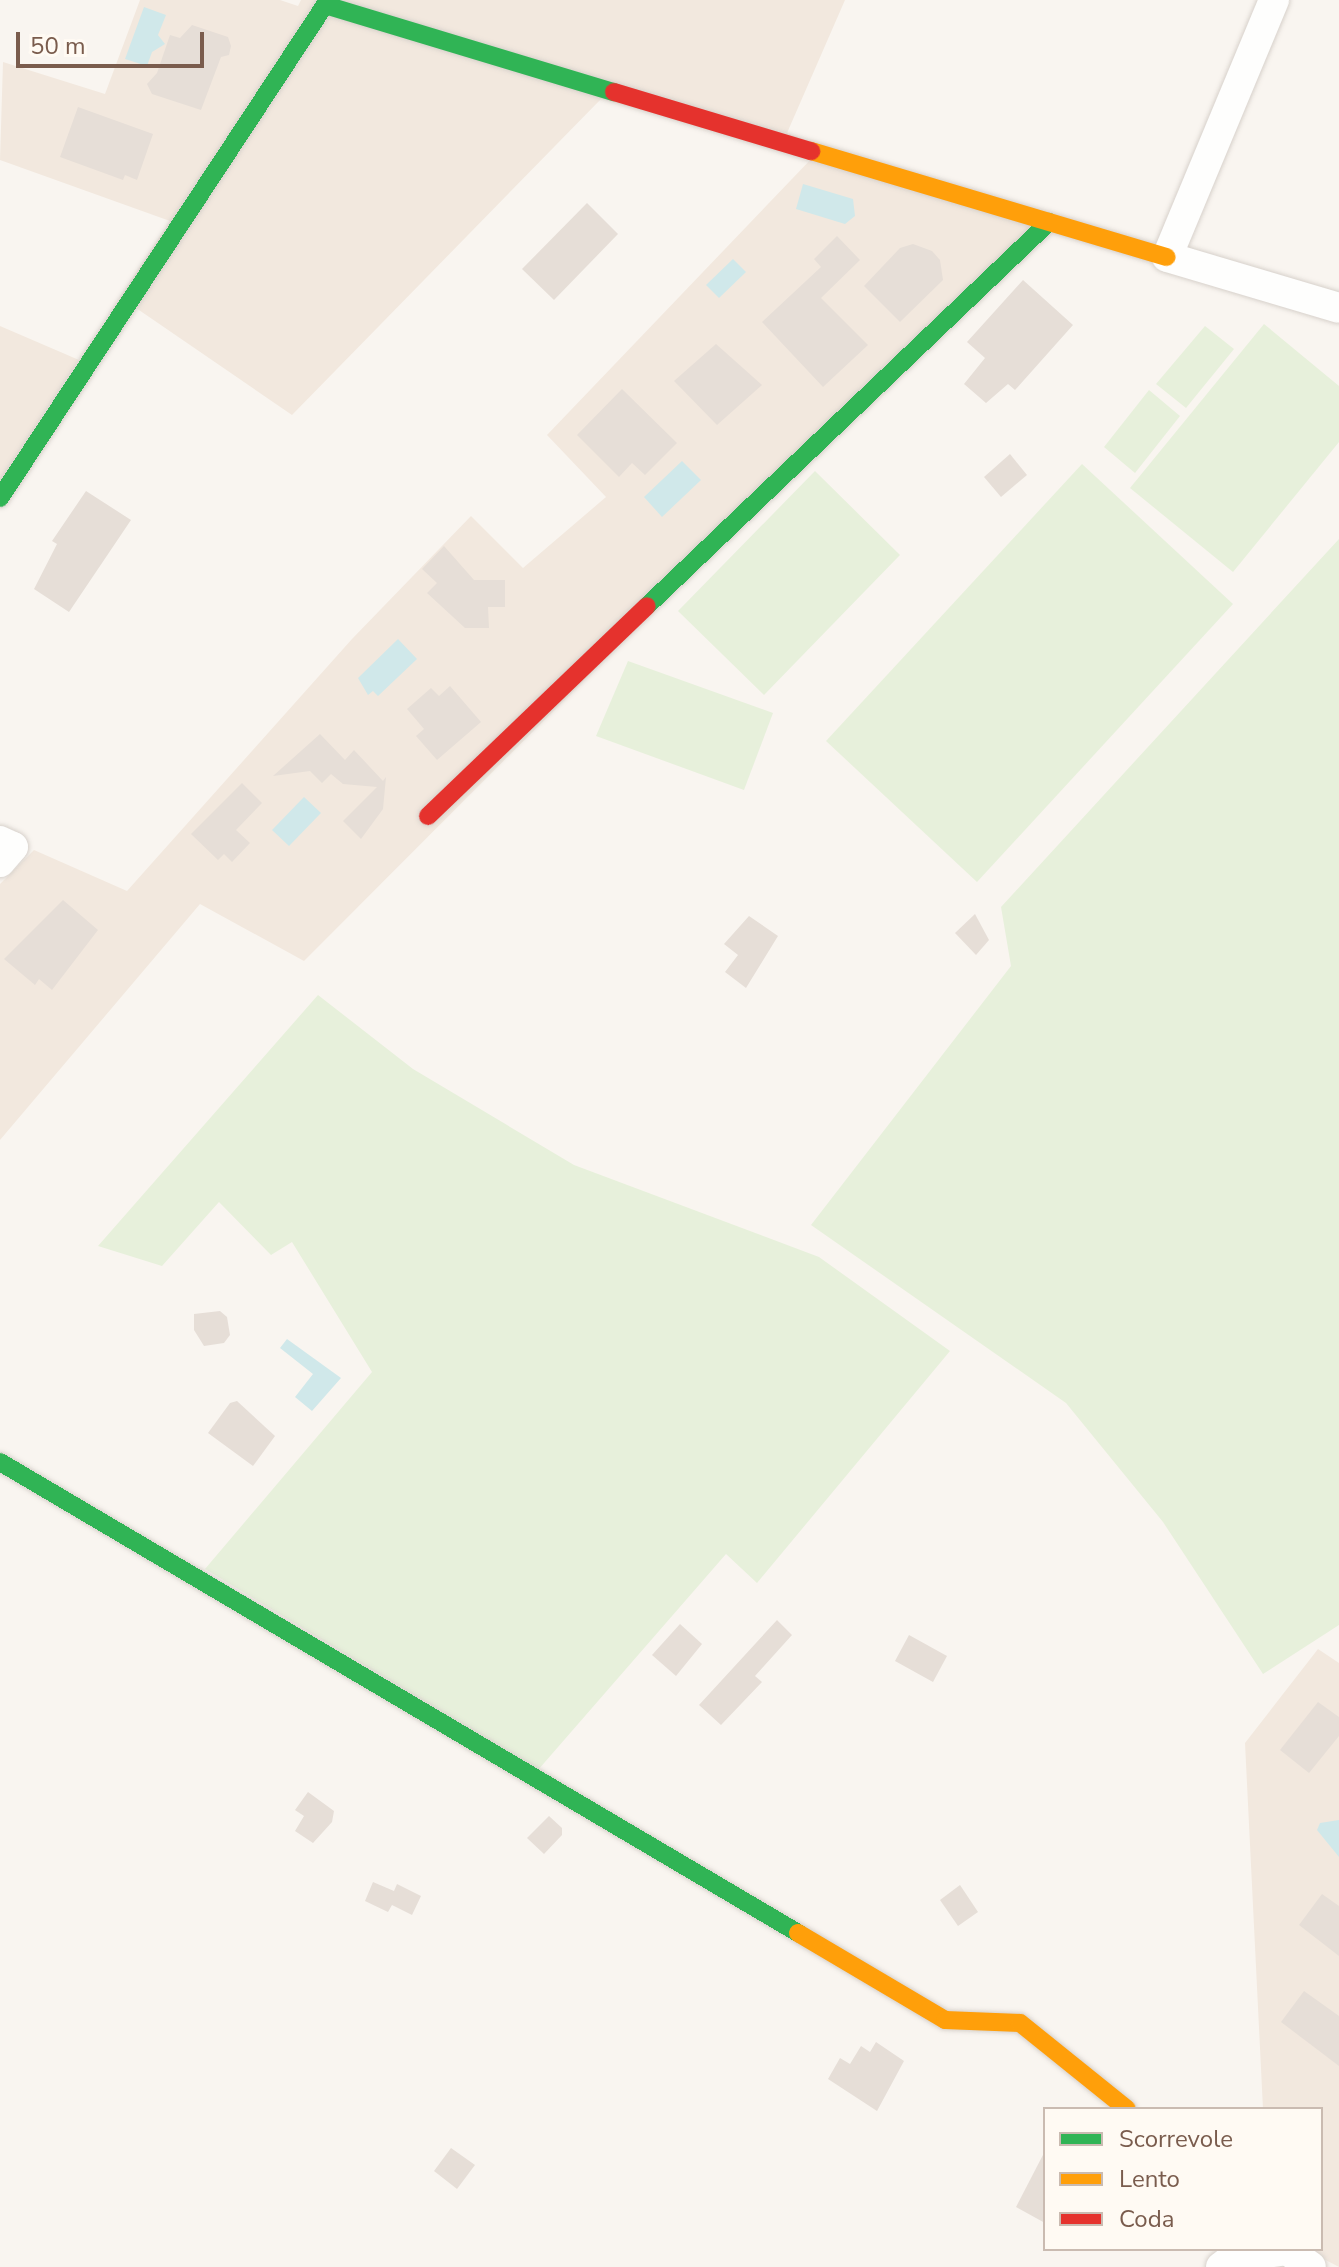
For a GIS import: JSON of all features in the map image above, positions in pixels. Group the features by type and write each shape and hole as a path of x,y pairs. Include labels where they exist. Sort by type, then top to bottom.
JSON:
{"street":[{"path":"1167,257 1274,0"},
{"path":"0,498 325,5 1339,308"},
{"path":"428,816 1049,222"},
{"path":"0,841 13,847 0,862"},
{"path":"0,1462 945,2020 1020,2023 1125,2107"},
{"path":"1221,2267 1233,2258 1295,2255"}],"shaded area":[{"path":"140,0 280,0 298,6 301,0 845,0 787,133 1038,225 304,961 200,904 0,1140 0,884 34,850 127,891 352,639 471,516 523,568 606,497 547,435 814,156 601,99 292,415 120,297 170,221 0,160 3,62 105,94"},
{"path":"0,326 79,360 0,481"},
{"path":"1318,1649 1339,1663 1339,2267 1309,2251 1323,2251 1323,2107 1263,2107 1245,1743"}],"green space":[{"path":"1264,324 1339,386 1339,442 1233,572 1130,488"},
{"path":"1205,326 1234,349 1186,408 1156,384"},
{"path":"1149,390 1180,416 1135,473 1104,447"},
{"path":"1082,464 1233,604 977,882 826,741"},
{"path":"815,471 900,555 764,695 678,611"},
{"path":"1339,539 1339,1625 1263,1674 1163,1522 1066,1403 811,1225 1011,966 1001,907"},
{"path":"628,661 773,713 744,790 596,736"},
{"path":"318,995 413,1069 574,1165 819,1257 950,1351 757,1583 726,1554 538,1770 205,1569 372,1372 292,1242 271,1255 219,1202 162,1266 98,1246"}],"water":[{"path":"144,7 166,15 158,35 165,44 152,52 147,66 125,59"},
{"path":"803,184 853,199 855,216 845,224 796,209"},
{"path":"733,259 746,272 719,298 706,285"},
{"path":"682,461 701,480 662,517 644,497"},
{"path":"398,639 417,659 378,696 373,691 368,695 358,678"},
{"path":"304,797 321,813 289,846 272,830"},
{"path":"287,1339 341,1378 312,1411 295,1397 313,1374 280,1348"},
{"path":"1339,1820 1339,1857 1317,1830 1320,1823"}],"building":[{"path":"192,25 228,37 231,46 229,55 221,57 201,110 152,94 147,84 157,73 170,35 180,38"},
{"path":"78,107 153,134 137,180 125,175 123,180 60,157"},
{"path":"587,203 618,234 554,300 522,269"},
{"path":"837,236 860,260 821,298 868,345 823,387 762,322 821,267 814,259"},
{"path":"913,244 932,251 940,260 943,280 900,322 864,286 900,248"},
{"path":"1023,280 1073,325 1015,390 1008,384 986,403 964,384 985,358 967,342"},
{"path":"716,344 762,385 717,425 674,381"},
{"path":"622,389 677,443 645,475 632,463 619,477 577,435"},
{"path":"1010,454 1027,475 1001,497 984,477"},
{"path":"86,491 131,520 69,612 34,589 57,544 52,541"},
{"path":"444,546 474,580 505,580 505,607 488,607 489,628 465,628 427,593 437,583 422,569"},
{"path":"450,686 481,722 437,760 416,736 424,729 407,709 431,688 439,696"},
{"path":"320,734 345,760 354,750 383,781 386,777 383,809 361,839 343,821 377,787 343,784 331,774 322,783 310,771 273,776"},
{"path":"242,783 262,803 236,830 250,843 232,862 224,854 218,860 191,834"},
{"path":"63,900 98,930 52,990 39,979 35,985 4,959"},
{"path":"975,914 989,940 976,955 955,933"},
{"path":"749,916 778,936 746,988 725,972 738,955 724,944"},
{"path":"220,1311 227,1317 230,1335 224,1343 204,1346 194,1330 194,1314"},
{"path":"237,1401 275,1436 253,1466 208,1433 230,1403"},
{"path":"777,1620 792,1635 755,1676 762,1682 721,1725 699,1705"},
{"path":"680,1624 702,1644 676,1676 652,1655"},
{"path":"909,1635 947,1656 933,1682 895,1661"},
{"path":"1318,1702 1339,1717 1339,1736 1309,1773 1280,1750"},
{"path":"308,1792 334,1811 332,1822 313,1843 295,1831 304,1816 295,1810"},
{"path":"549,1816 562,1828 562,1835 544,1854 527,1838"},
{"path":"373,1882 394,1891 397,1884 421,1896 412,1915 392,1905 388,1912 365,1901"},
{"path":"960,1885 978,1912 958,1926 940,1900"},
{"path":"1322,1894 1339,1906 1339,1956 1299,1925"},
{"path":"1304,1991 1339,2016 1339,2066 1281,2022"},
{"path":"876,2042 904,2061 877,2111 828,2079 840,2058 850,2064 861,2046 870,2052"},
{"path":"451,2148 475,2165 457,2189 434,2171"},
{"path":"1043,2155 1043,2222 1016,2207"}],"traffic: fast":[{"path":"0,498 325,5 614,92"},
{"path":"647,606 1049,222"},
{"path":"0,1462 798,1933"}],"traffic: slow":[{"path":"811,151 1167,257"},
{"path":"798,1933 945,2020 1020,2023 1125,2107"}],"traffic: jam":[{"path":"614,92 811,151"},
{"path":"428,816 647,606"}]}
